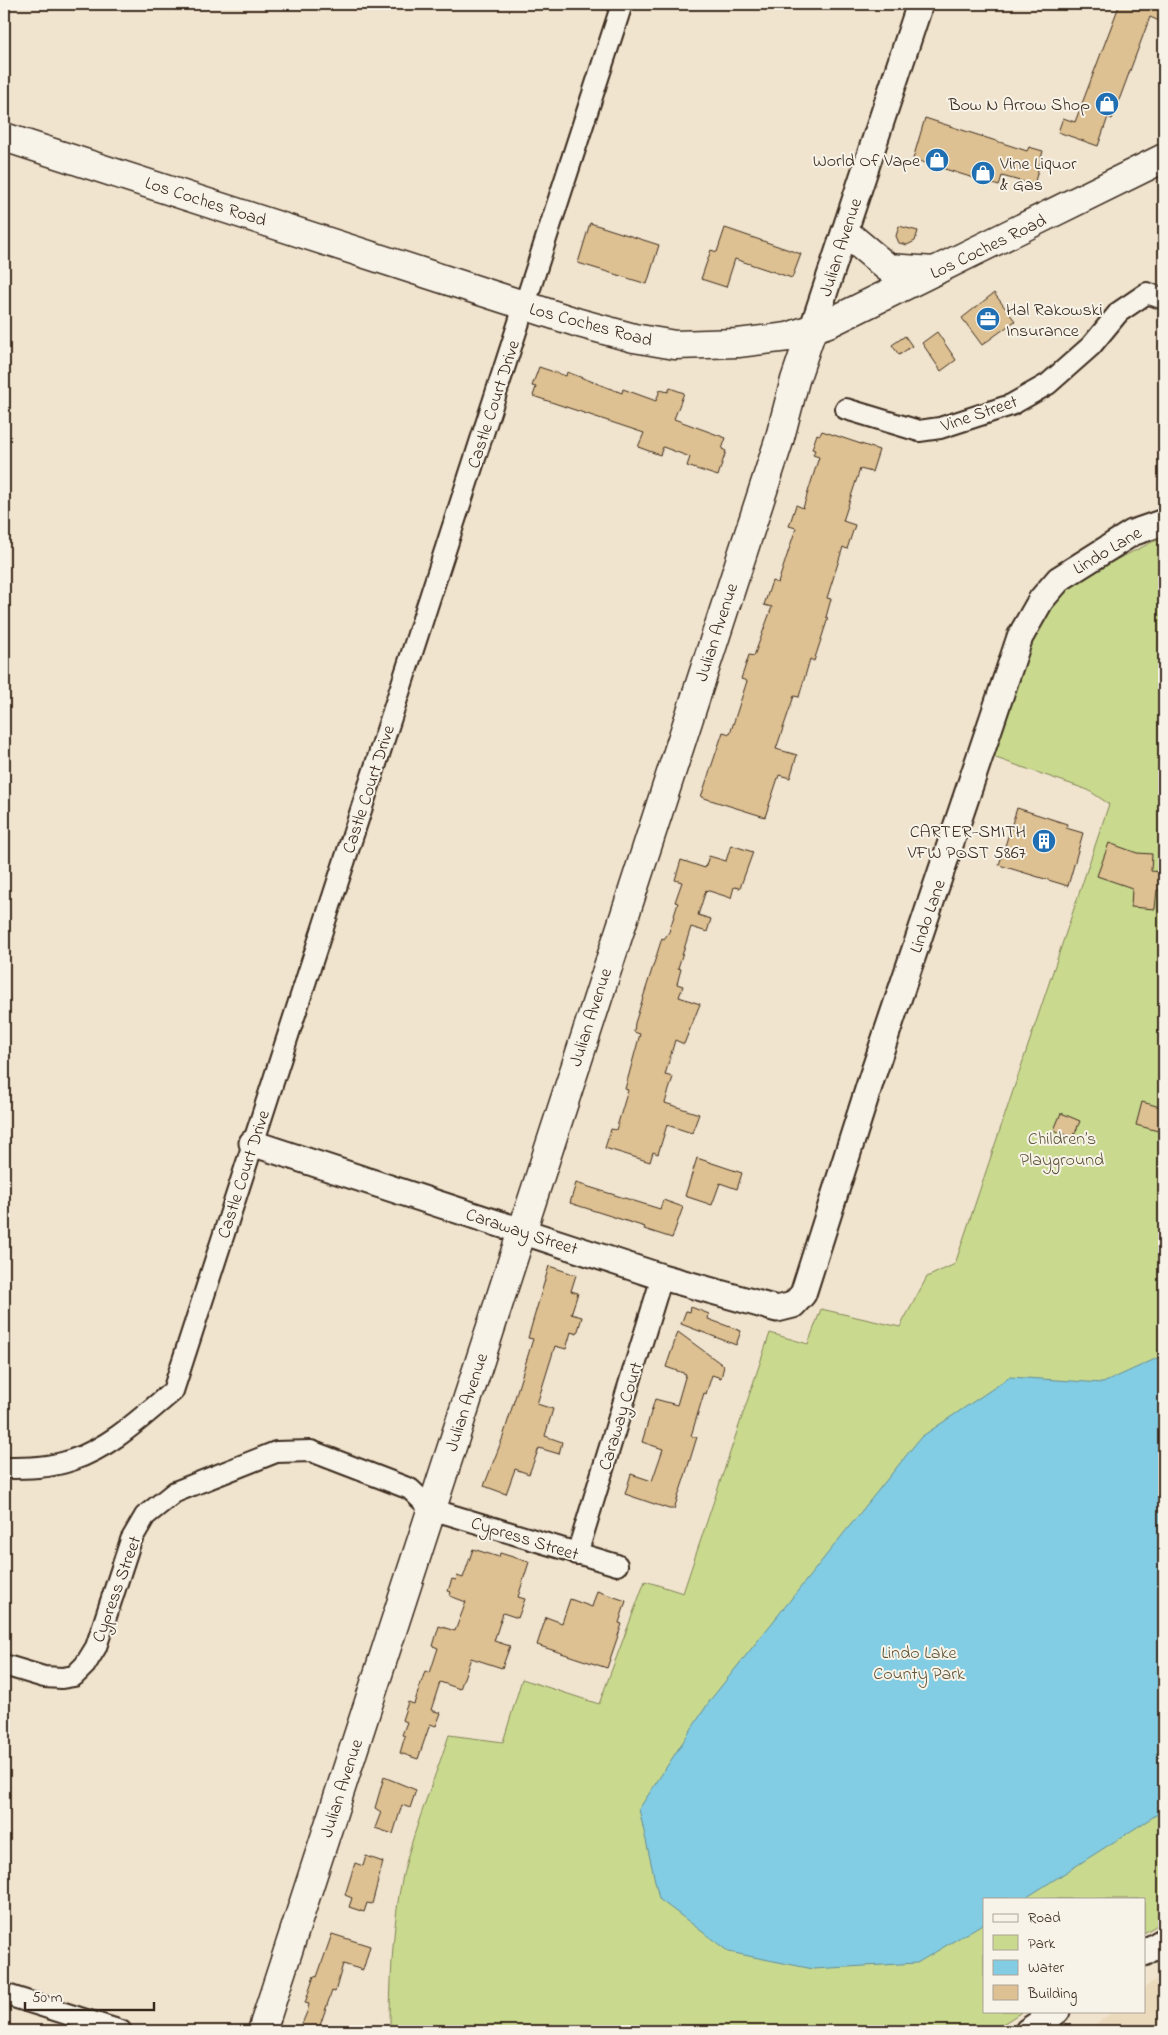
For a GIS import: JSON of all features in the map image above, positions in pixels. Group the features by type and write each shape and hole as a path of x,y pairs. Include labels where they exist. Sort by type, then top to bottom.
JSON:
{"main road":[{"name":"Los Coches Road","path":"4,137 525,305 634,338 675,345 759,341 788,337 812,330 939,271 1164,158"},
{"path":"846,233 888,268 939,271"},
{"name":"Julian Avenue","path":"262,2031 776,450 795,380 812,330"}],"street":[{"name":"Castle Court Drive","path":"4,1468 34,1468 72,1460 121,1435 173,1391 622,4"},
{"name":"Julian Avenue","path":"812,330 846,233 920,4"},
{"name":"Vine Street","path":"846,409 920,431 940,428 986,415 1012,405 1048,384 1091,346 1119,312 1147,292 1164,299"},
{"name":"Lindo Lane","path":"794,1305 803,1294 872,1077 1020,637 1041,600 1060,578 1132,532 1158,523"},
{"name":"Caraway Street","path":"252,1144 662,1277 777,1310 794,1305"},
{"name":"Caraway Court","path":"577,1554 662,1277"},
{"name":"Cypress Street","path":"4,1665 44,1677 62,1678 74,1676 85,1665 96,1647 131,1540 145,1516 175,1492 276,1452 310,1451 410,1489 431,1509 616,1565"},
{"path":"1146,1953 1164,1941"},
{"path":"4,1994 121,2031"},
{"path":"1028,2031 1056,2012"}],"shaded area":[{"path":"1164,1974 1164,2031 1086,2031 1113,2012 1146,2012 1146,1987"}],"green space":[{"name":"Lindo Lake County Park","path":"1164,540 1164,1921 1146,1932 1146,1898 983,1898 983,2012 1021,2012 992,2031 390,2031 393,1946 399,1895 414,1834 449,1735 503,1742 522,1679 599,1704 645,1581 683,1593 770,1333 808,1344 821,1309 900,1327 927,1277 955,1264 1109,804 1088,790 993,757 1020,664 1041,618 1054,600 1069,586 1089,573 1154,541"}],"water":[{"path":"1164,1355 1164,1810 1026,1898 983,1898 983,1924 917,1963 813,1969 729,1952 659,1899 639,1809 711,1699 921,1437 1010,1377 1103,1383"}],"building":[{"path":"1118,4 1164,4 1164,23 1150,17 1112,119 1108,117 1098,146 1058,132 1063,118 1075,122 1119,6"},
{"path":"925,118 1027,151 1029,147 1043,151 1034,185 1002,176 999,186 913,159"},
{"path":"590,223 659,245 647,284 578,263"},
{"path":"899,226 918,231 915,241 907,245 899,243 896,236"},
{"path":"725,228 801,254 792,278 735,259 726,287 701,279 711,250 717,252"},
{"name":"Hal Rakowski Insurance","path":"994,293 1015,321 982,345 962,318"},
{"path":"937,332 956,360 941,371 922,343"},
{"path":"905,336 912,346 899,355 892,345"},
{"path":"539,367 566,376 567,372 622,393 623,389 656,401 660,390 668,392 670,388 684,393 674,419 726,438 722,449 726,451 718,476 687,466 690,457 663,447 660,455 638,447 644,433 533,396 536,387 532,386"},
{"path":"822,431 879,450 872,472 860,469 843,521 855,525 847,549 843,547 827,598 831,599 826,617 828,618 814,661 810,659 799,697 794,696 776,749 797,755 790,778 779,775 765,817 701,797 723,732 730,734 747,681 741,679 749,655 754,656 772,607 764,605 772,581 778,583 796,528 789,526 796,505 803,508 819,457 813,455 815,450 812,449 817,434 820,435"},
{"name":"CARTER-SMITH VFW POST 5867","path":"1017,808 1067,824 1066,828 1083,833 1068,886 999,865"},
{"path":"1109,843 1137,853 1152,854 1151,871 1162,872 1161,890 1157,890 1155,909 1131,907 1132,888 1097,876"},
{"path":"731,845 753,852 740,888 734,887 731,898 706,890 698,915 711,919 707,932 691,927 678,968 681,969 677,984 683,986 679,997 700,1004 684,1044 675,1040 665,1075 673,1077 665,1103 699,1114 692,1133 667,1125 658,1154 653,1152 650,1162 605,1148 611,1129 616,1130 628,1090 625,1089 640,1034 634,1032 635,1023 662,938 664,939 669,932 678,903 675,902 682,882 675,880 681,860 705,868 709,856 726,861"},
{"path":"1142,1102 1164,1108 1158,1131 1136,1125"},
{"path":"1061,1113 1080,1121 1073,1138 1054,1130"},
{"path":"697,1158 742,1173 737,1189 720,1183 712,1205 685,1196"},
{"path":"576,1183 660,1209 663,1200 683,1207 672,1238 644,1229 645,1227 570,1203"},
{"path":"549,1266 576,1275 571,1291 578,1293 571,1314 582,1317 577,1334 571,1332 566,1349 555,1346 537,1404 553,1409 545,1436 562,1442 559,1454 539,1448 529,1474 515,1469 506,1494 484,1486 503,1437 533,1339 528,1338"},
{"path":"691,1307 709,1314 708,1319 741,1331 736,1345 681,1324 686,1311 690,1312"},
{"path":"678,1332 724,1366 721,1378 712,1375 706,1394 704,1393 691,1436 697,1437 674,1509 669,1509 625,1494 631,1474 652,1481 663,1449 642,1442 655,1399 677,1405 686,1374 666,1367"},
{"path":"473,1549 499,1557 500,1553 529,1562 518,1597 525,1599 518,1618 503,1613 494,1641 510,1646 502,1668 471,1658 460,1689 440,1682 431,1710 441,1713 436,1726 430,1724 418,1759 400,1753 405,1736 402,1735 407,1722 402,1720 408,1702 414,1704 425,1671 430,1673 438,1648 433,1646 439,1626 455,1631 466,1602 450,1596 451,1592 448,1591 452,1579 456,1580 457,1576 463,1578"},
{"path":"597,1591 626,1601 619,1623 622,1624 607,1668 537,1645 546,1617 562,1623 570,1599 592,1607"},
{"path":"384,1777 416,1790 410,1808 402,1805 393,1834 375,1828 381,1812 375,1808"},
{"path":"366,1856 383,1862 372,1904 367,1903 364,1912 349,1907 352,1898 345,1895 355,1863 363,1866"},
{"path":"332,1934 370,1946 363,1970 343,1964 335,1992 332,1991 318,2031 299,2031 307,2012 309,2004 305,2003 314,1976 317,1977"}],"place":[{"name":"Bow N Arrow Shop","path":"1107,104"},
{"name":"World Of Vape","path":"937,160"},
{"name":"Vine Liquor & Gas","path":"983,173"},
{"name":"Hal Rakowski Insurance","path":"988,319"},
{"name":"CARTER-SMITH VFW POST 5867","path":"1044,841"}],"park label":[{"name":"Children’s Playground","path":"1062,1148"}]}
